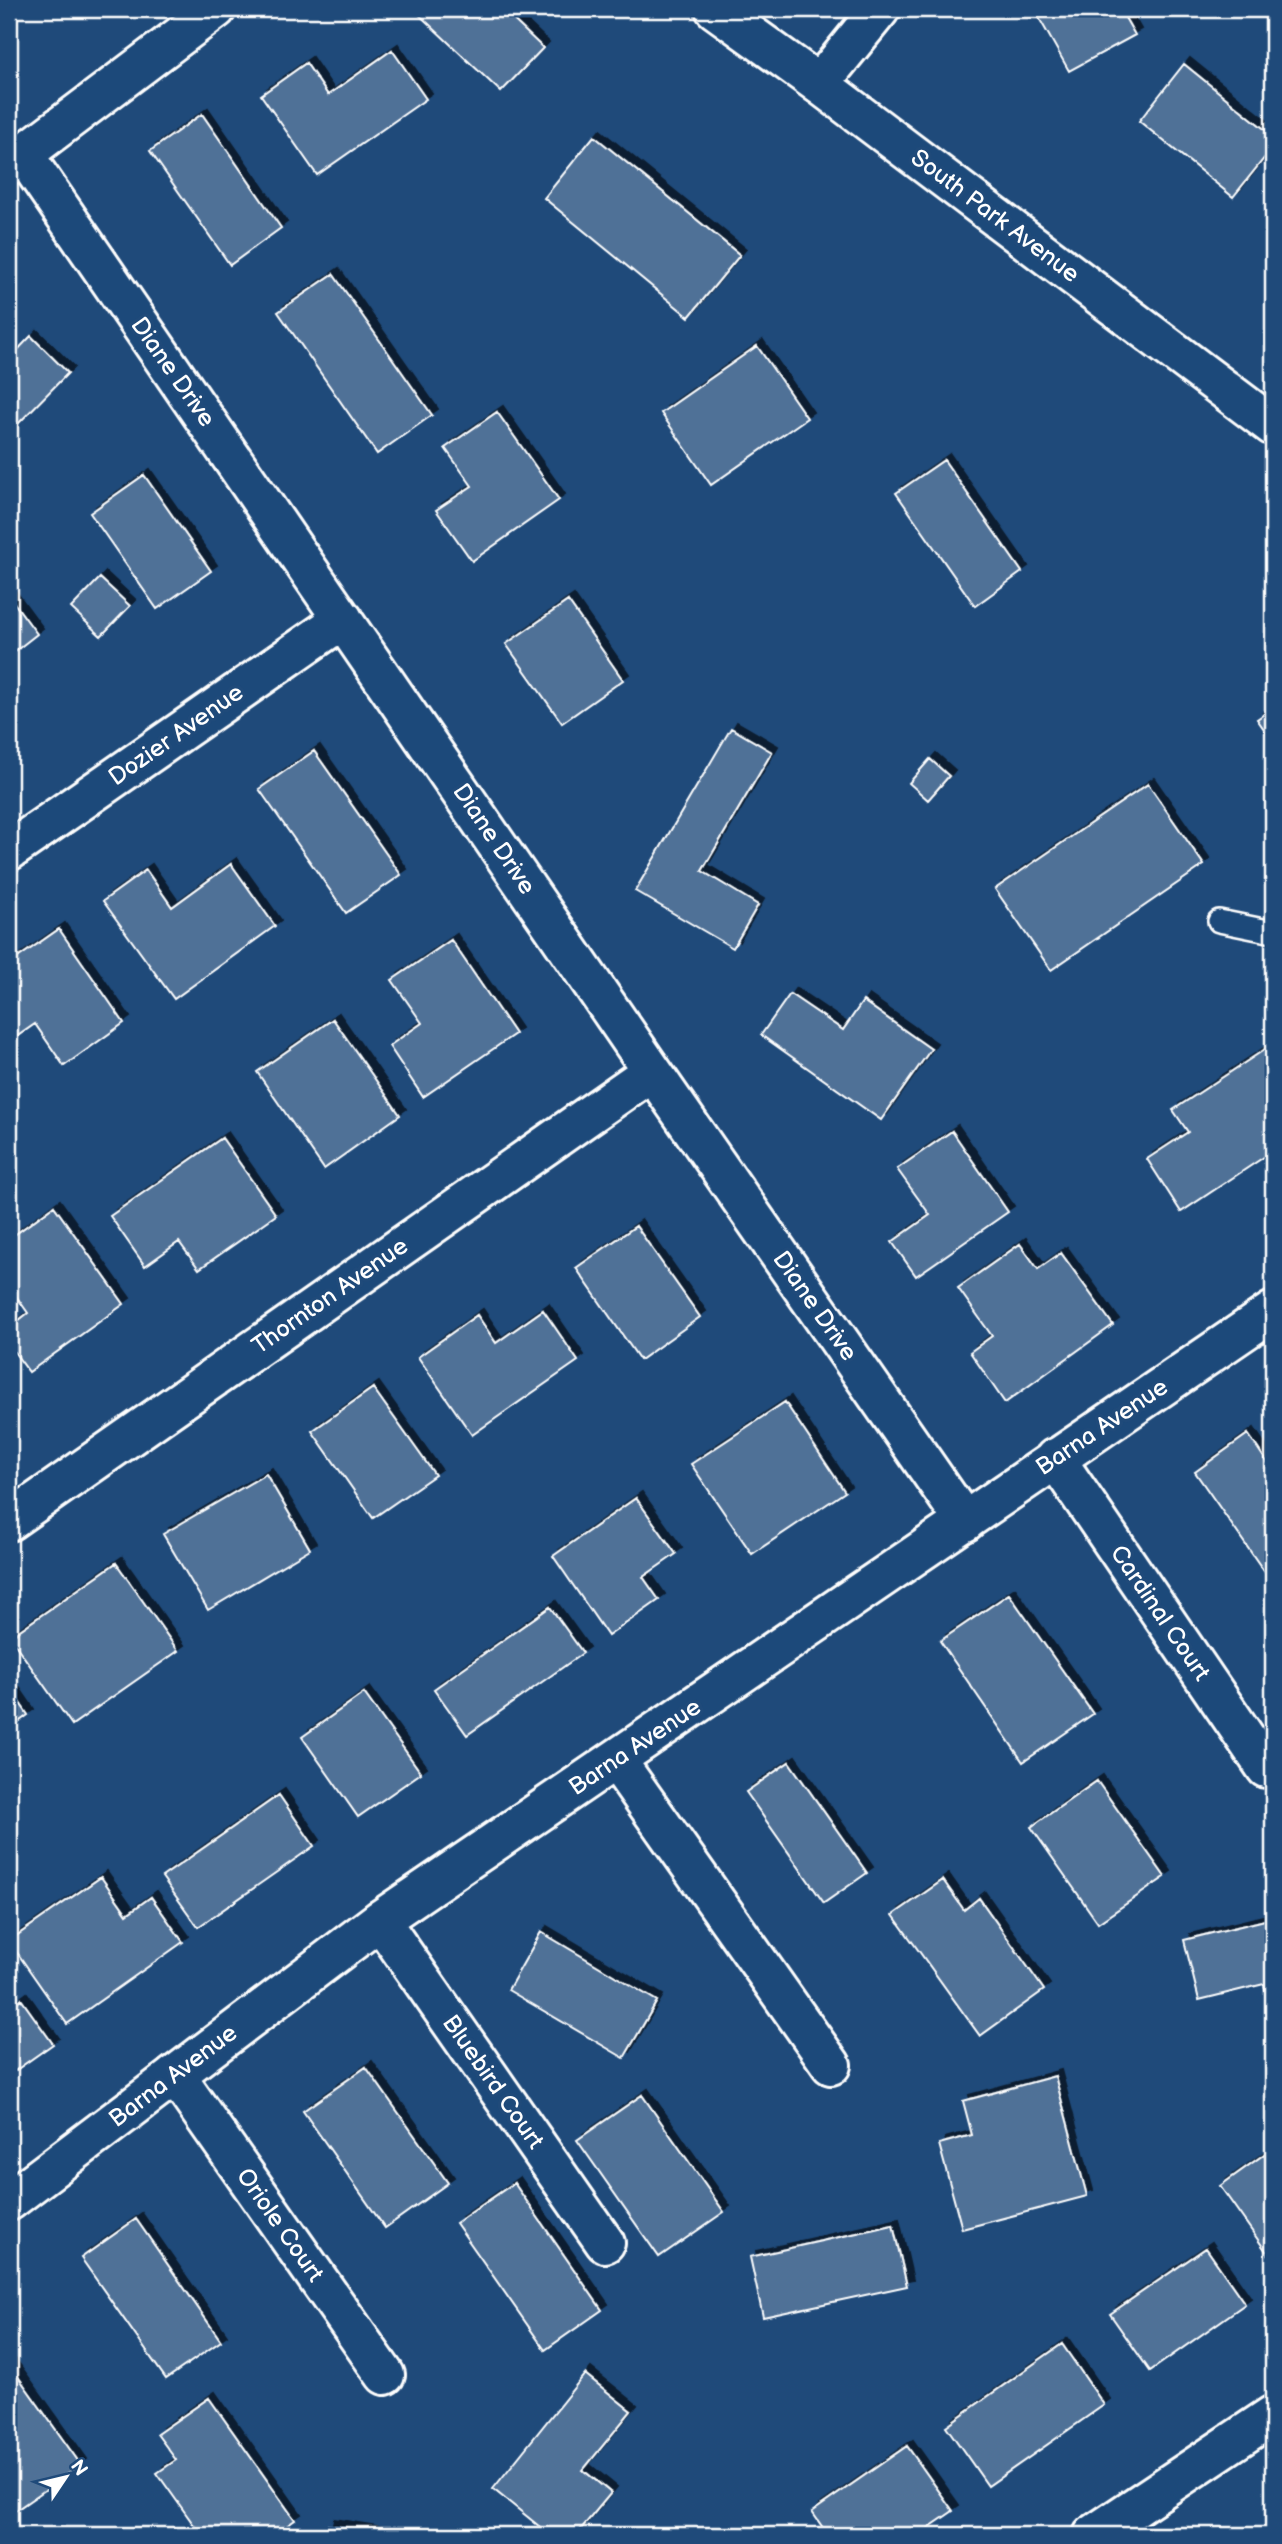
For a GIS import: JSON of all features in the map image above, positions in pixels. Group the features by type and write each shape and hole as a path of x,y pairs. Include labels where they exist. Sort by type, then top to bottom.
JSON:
{"street":[{"path":"16,160 216,9"},
{"name":"South Park Avenue","path":"715,9 819,83 1273,426"},
{"path":"819,83 880,9"},
{"name":"Diane Drive","path":"16,160 342,619 965,1522"},
{"name":"Dozier Avenue","path":"9,850 342,619"},
{"name":"Thornton Avenue","path":"9,1521 652,1071"},
{"name":"Barna Avenue","path":"9,2201 380,1920 1273,1311"},
{"name":"Cardinal Court","path":"1055,1458 1266,1768"},
{"path":"616,1760 831,2065"},
{"name":"Bluebird Court","path":"380,1920 606,2243"},
{"name":"Oriole Court","path":"175,2075 385,2375"},
{"path":"1093,2535 1273,2415"}],"lane":[{"path":"1219,921 1273,932"}],"building":[{"path":"413,9 502,9 543,48 501,92"},
{"path":"1034,9 1120,9 1135,35 1069,71"},
{"path":"392,50 426,99 317,175 261,95 306,63 328,95"},
{"path":"1184,64 1273,136 1273,147 1233,197 1139,121"},
{"path":"202,114 281,228 230,265 150,151"},
{"path":"594,136 740,255 689,317 544,198"},
{"path":"333,274 432,415 377,454 278,312"},
{"path":"31,336 68,373 9,433 9,359"},
{"path":"757,346 807,418 711,485 661,413"},
{"path":"497,412 559,500 472,561 436,510 472,486 445,448"},
{"path":"944,460 1022,572 975,606 896,493"},
{"path":"144,475 211,571 157,609 90,513"},
{"path":"100,578 130,606 101,636 71,608"},
{"path":"9,596 37,634 9,656"},
{"path":"568,601 623,680 562,723 506,644"},
{"path":"1273,708 1273,742 1257,719"},
{"path":"731,728 772,752 702,871 758,905 733,948 635,891"},
{"path":"314,751 401,875 346,913 259,789"},
{"path":"930,759 949,776 928,800 909,783"},
{"path":"1148,784 1204,865 1051,970 995,889"},
{"path":"231,864 275,926 174,999 103,901 146,870 172,907"},
{"path":"59,929 124,1023 64,1066 35,1024 9,1042 9,964"},
{"path":"451,940 515,1034 423,1097 389,1046 422,1023 392,980"},
{"path":"790,994 843,1030 863,1001 931,1049 881,1120 761,1035"},
{"path":"333,1019 400,1115 324,1169 257,1072"},
{"path":"1273,1044 1273,1151 1181,1212 1147,1159 1188,1132 1173,1110"},
{"path":"952,1131 1008,1212 916,1276 892,1242 930,1215 897,1169"},
{"path":"222,1138 276,1215 199,1269 179,1242 145,1266 110,1216"},
{"path":"54,1206 124,1304 29,1372 9,1345 9,1328 28,1313 9,1286 9,1239"},
{"path":"636,1226 700,1317 640,1360 576,1268"},
{"path":"1020,1244 1038,1269 1061,1253 1113,1325 1005,1403 970,1352 992,1336 958,1288"},
{"path":"543,1310 578,1361 472,1435 418,1357 477,1315 496,1343"},
{"path":"373,1388 435,1475 373,1518 312,1431"},
{"path":"785,1402 845,1492 752,1554 691,1464"},
{"path":"1248,1434 1273,1471 1273,1584 1195,1472"},
{"path":"266,1474 310,1549 208,1610 163,1534"},
{"path":"636,1498 676,1554 643,1577 659,1600 608,1636 553,1556"},
{"path":"116,1563 178,1651 72,1725 10,1637"},
{"path":"1009,1594 1093,1714 1023,1762 940,1641"},
{"path":"550,1607 583,1653 467,1735 434,1689"},
{"path":"9,1687 28,1715 9,1729"},
{"path":"364,1693 421,1773 358,1817 302,1737"},
{"path":"789,1762 867,1873 824,1903 746,1792"},
{"path":"1097,1781 1165,1877 1098,1923 1031,1827"},
{"path":"279,1795 314,1846 198,1927 162,1877"},
{"path":"101,1877 127,1914 151,1897 183,1942 67,2024 9,1941"},
{"path":"943,1880 964,1910 979,1898 1044,1990 980,2036 893,1915"},
{"path":"1273,1918 1273,2016 1264,1984 1199,2000 1184,1940"},
{"path":"541,1932 657,2001 624,2058 508,1990"},
{"path":"21,1999 53,2044 9,2075 9,2008"},
{"path":"366,2067 448,2183 385,2228 303,2111"},
{"path":"1055,2076 1087,2196 962,2229 939,2144 972,2135 963,2101"},
{"path":"642,2095 724,2212 659,2257 577,2140"},
{"path":"1273,2148 1273,2261 1220,2186"},
{"path":"514,2183 602,2310 545,2350 456,2223"},
{"path":"136,2219 221,2341 166,2379 81,2258"},
{"path":"893,2225 907,2286 763,2317 750,2257"},
{"path":"1206,2248 1245,2304 1150,2371 1110,2314"},
{"path":"1062,2344 1104,2405 988,2486 946,2426"},
{"path":"9,2364 81,2465 9,2515"},
{"path":"585,2374 631,2411 583,2470 611,2493 576,2535 550,2535 493,2489"},
{"path":"209,2398 295,2520 273,2535 201,2535 157,2473 176,2460 157,2434"},
{"path":"907,2446 953,2511 918,2535 828,2535 812,2512"},
{"path":"328,2525 389,2535 326,2535"}]}
